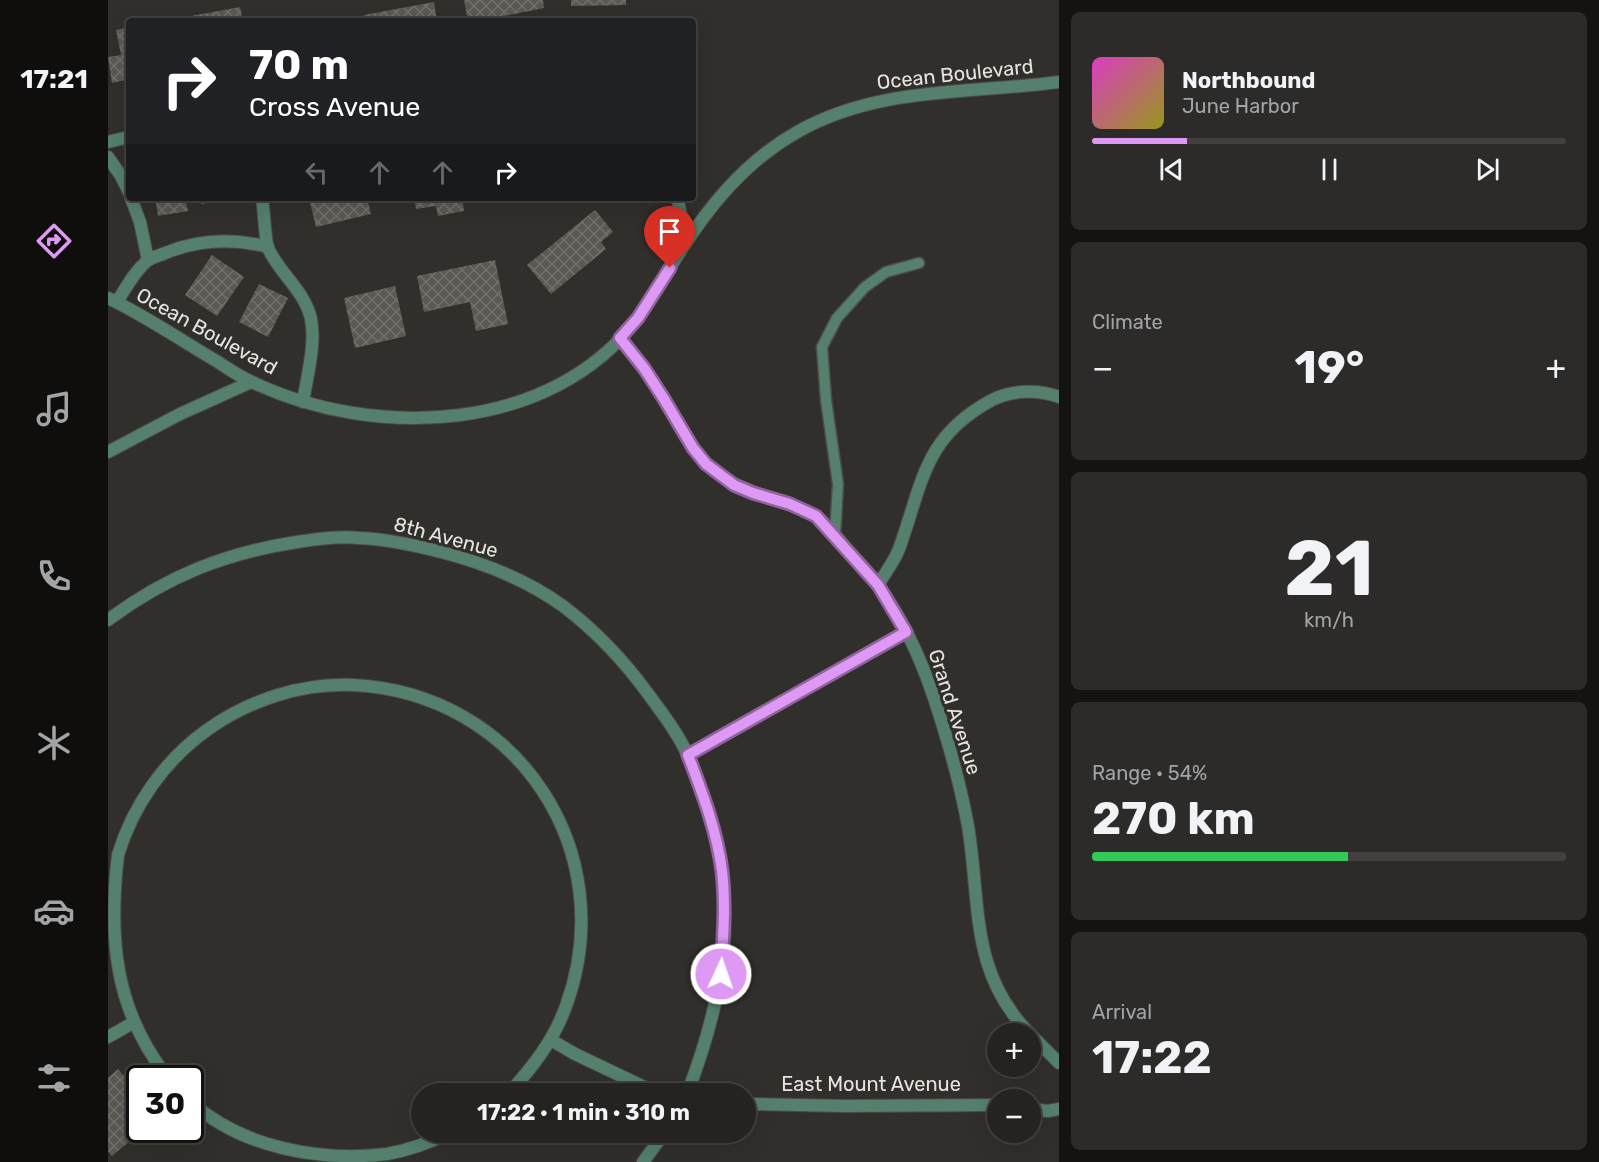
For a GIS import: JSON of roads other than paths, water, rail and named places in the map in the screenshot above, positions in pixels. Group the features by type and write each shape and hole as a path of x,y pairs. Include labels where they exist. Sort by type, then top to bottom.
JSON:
{"street":[{"name":"Ocean Boulevard","path":"112,300 251,382 303,402 409,419 438,418 488,411 536,396 558,386 584,369 620,338 638,318 687,240 721,195 744,171 768,151 799,131 857,106 917,94 1059,82"},
{"path":"108,142 126,138"},
{"path":"108,157 126,185"},
{"path":"132,201 140,222 148,260"},
{"path":"262,201 268,247 306,303 311,318 312,332 303,402"},
{"path":"678,201 687,240"},
{"path":"112,300 148,260 197,243 214,240 241,241 268,247"},
{"name":"Grand Avenue","path":"620,338 649,376 693,448 706,464 734,485 790,504 816,516 878,585 906,632 934,696 954,763 968,827 980,936 991,979 1008,1009 1020,1023"},
{"path":"108,452 180,414 251,382"},
{"path":"878,585 898,552 927,464 940,443 956,424 977,408 1001,395 1033,391 1059,397"},
{"name":"8th Avenue","path":"108,620 133,601 166,582 203,565 244,552 324,538 356,537 410,544 469,559 515,577 562,606 594,633 633,674 667,719 688,755 707,807 720,857 724,909 718,994 710,1029 691,1083"},
{"path":"688,755 906,632"},
{"path":"157,1065 148,1054 131,1024 120,995 112,964 108,933 109,902 114,871 122,840 135,811 172,760 220,720 249,705 278,694 309,687 340,684 372,686 433,701 490,733 516,756 538,782 569,842 578,875 582,909 582,943 576,976 566,1009 551,1040 518,1083"},
{"path":"108,1037 131,1024"},
{"path":"551,1040 636,1083"},
{"name":"Grand Avenue","path":"1041,1045 1059,1062"},
{"name":"East Mount Avenue","path":"756,1104 987,1105"},
{"path":"1041,1110 1059,1109"},
{"path":"204,1111 222,1124 252,1139 285,1150 318,1157 353,1158 387,1154 427,1143"},
{"path":"643,1162 657,1143"}],"lane":[{"path":"835,535 838,484 826,400 822,347 837,318 865,287 886,272 919,263"}]}
